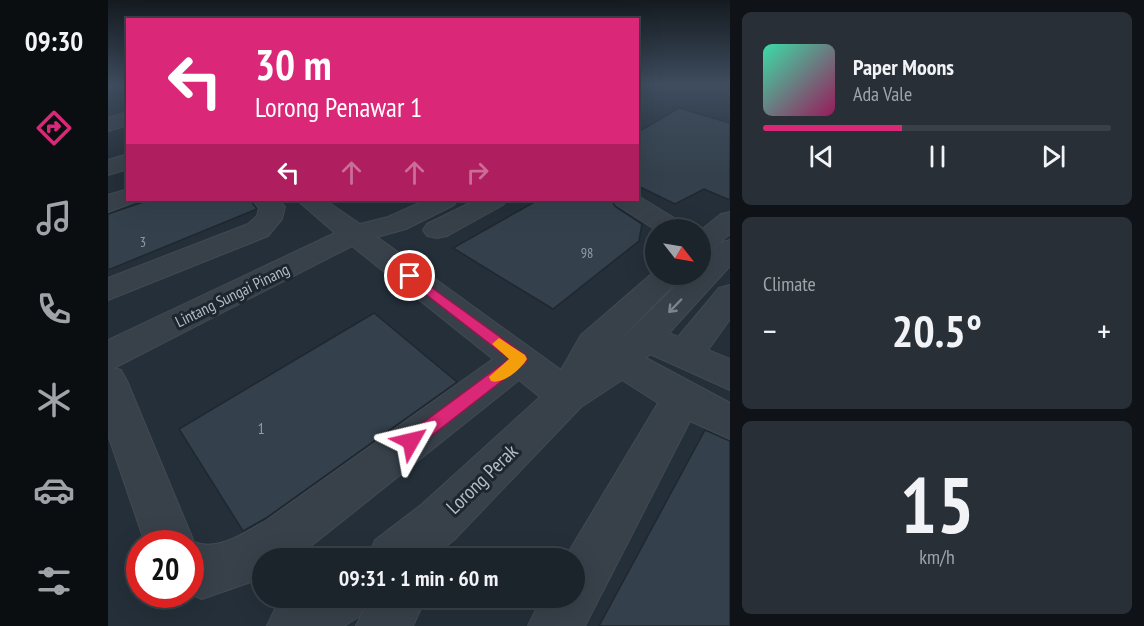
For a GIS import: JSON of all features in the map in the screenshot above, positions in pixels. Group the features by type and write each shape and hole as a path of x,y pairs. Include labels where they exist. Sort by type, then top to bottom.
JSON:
{"street":[{"path":"108,125 126,119"},
{"path":"108,168 126,162"},
{"path":"108,183 126,176"},
{"path":"108,204 126,197"},
{"path":"108,290 258,230 270,219 272,207 266,201"},
{"path":"311,201 567,396"},
{"name":"Lintang Sungai Pinang","path":"355,234 382,212 408,201"},
{"name":"Lintang Sungai Pinang","path":"108,356 355,234 397,223 443,201"},
{"path":"437,231 492,201"},
{"path":"628,201 656,219"},
{"path":"711,236 730,220"},
{"name":"Lorong Perak","path":"412,548 428,540 567,396 730,249"},
{"name":"Lorong Perak","path":"620,348 662,285"},
{"path":"684,355 730,296"},
{"path":"620,348 684,355 730,375"},
{"path":"620,348 682,398 730,422"},
{"path":"204,572 246,560 284,537 520,359"},
{"path":"108,381 165,530"},
{"path":"585,573 682,398"},
{"path":"295,626 324,608"},
{"path":"384,626 393,608"},
{"path":"556,626 566,608"}],"building":[{"path":"668,114 700,114 730,123 730,200 704,189 675,204 639,186 639,131"},
{"path":"146,201 251,201 257,209 108,270 108,214"},
{"path":"536,201 612,201 616,207 642,224 639,241 553,309 453,248"},
{"path":"374,313 457,382 266,518 243,531 179,429"},
{"path":"705,430 730,441 730,626 599,626"}],"slow traffic":[{"path":"497,377 520,359 499,344"}],"route":[{"path":"410,276 520,359 411,441"}]}
